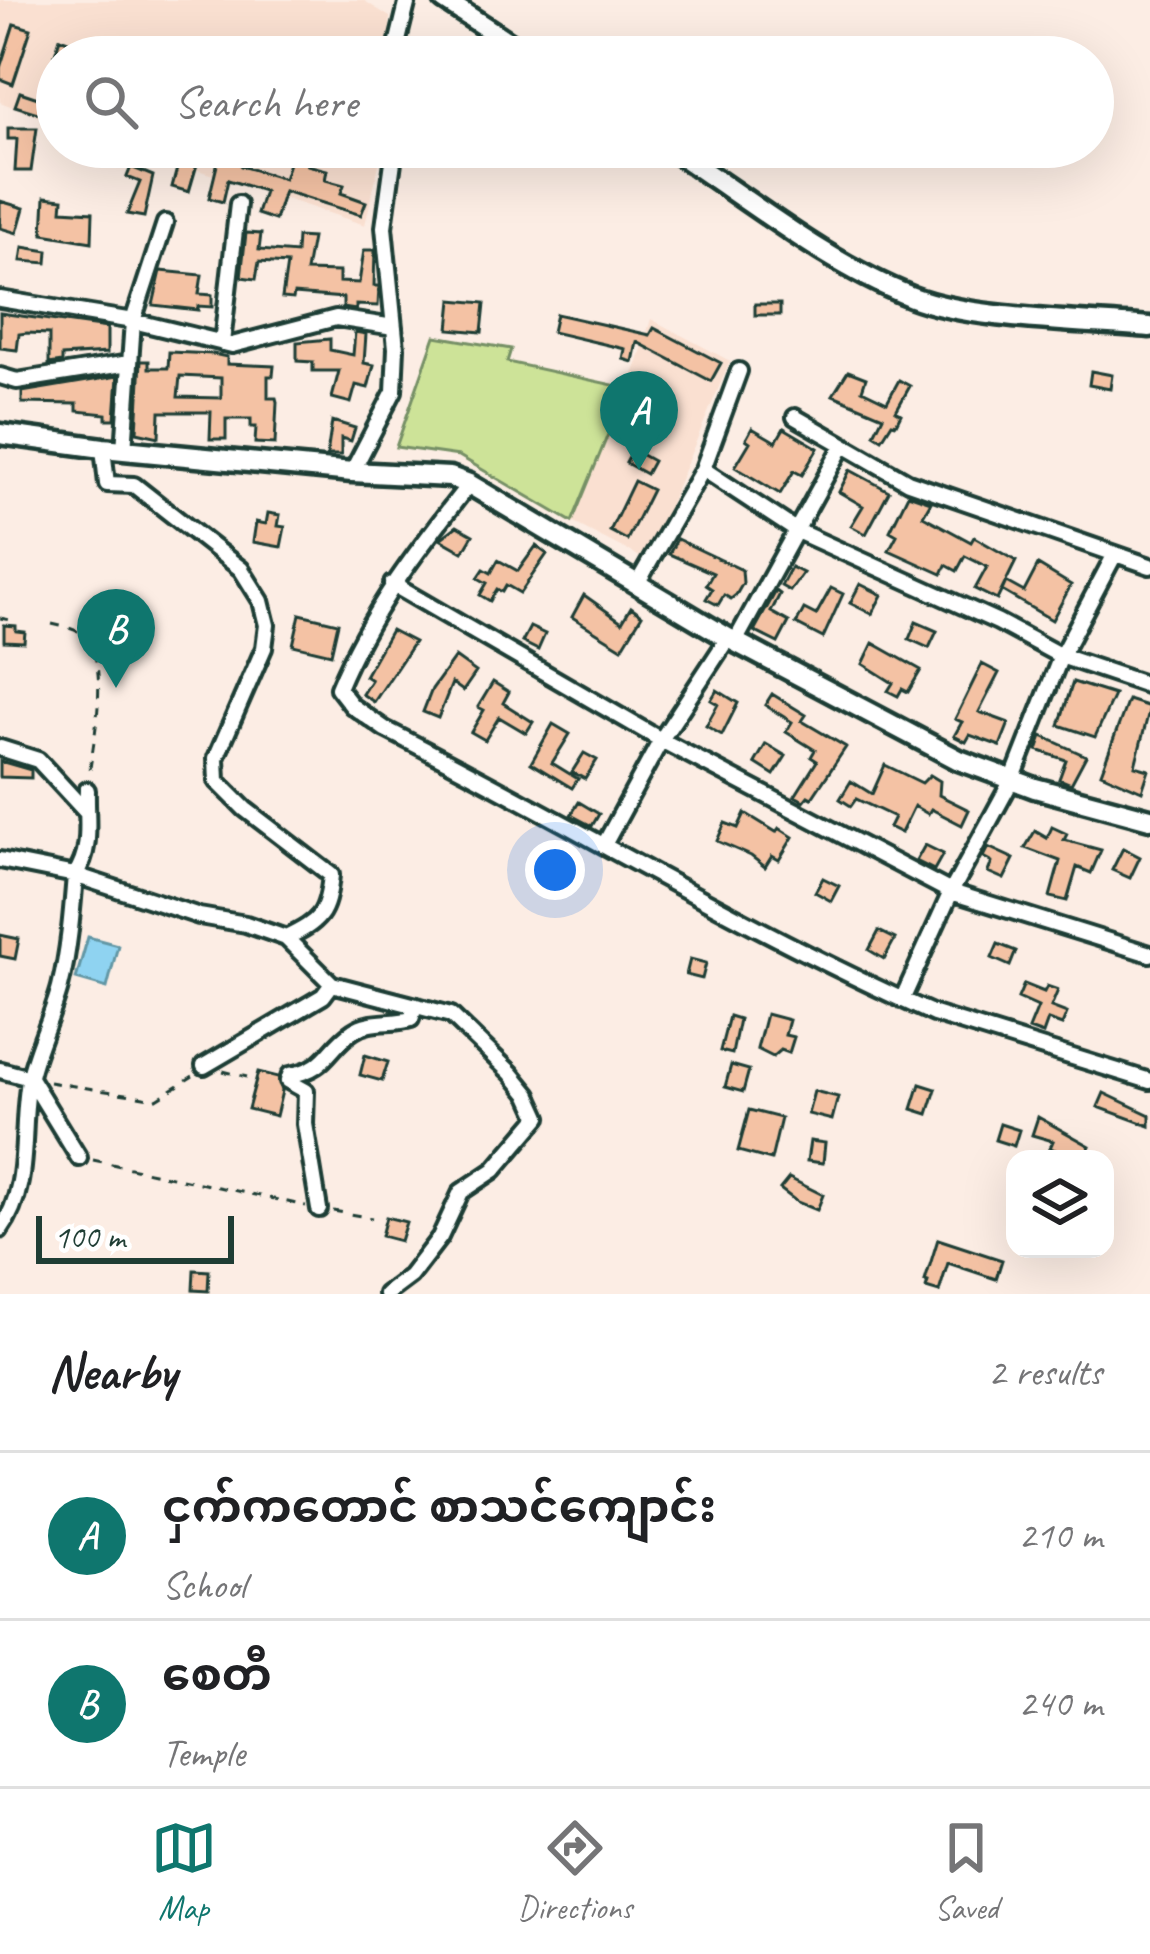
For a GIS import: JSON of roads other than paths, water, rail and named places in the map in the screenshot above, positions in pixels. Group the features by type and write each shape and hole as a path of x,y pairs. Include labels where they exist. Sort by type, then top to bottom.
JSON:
{"main road":[{"path":"444,0 499,36"},
{"path":"700,168 861,274 915,298 984,311 1150,327"},
{"path":"0,434 352,472 450,477 732,640 958,760 1150,819"}],"street":[{"path":"399,36 408,0"},
{"path":"352,472 394,391 394,326 384,227 392,168"},
{"path":"222,343 238,204"},
{"path":"124,450 133,322 165,224"},
{"path":"0,299 232,344 336,318 394,326"},
{"path":"0,376 17,381 129,363"},
{"path":"637,584 703,469 739,371"},
{"path":"795,417 908,482 1150,566"},
{"path":"604,845 661,740 732,640 842,447"},
{"path":"103,448 107,484 134,485 241,568 261,601 267,625 264,648 216,758 217,782 331,875 318,922 286,938"},
{"path":"703,469 797,531 998,622 1061,656 1150,686"},
{"path":"469,484 392,584 338,688 352,706 385,729 757,930 902,1000 1150,1081"},
{"path":"902,1000 950,892 1013,778 1061,656 1114,554"},
{"path":"392,584 661,740 950,892 1150,954"},
{"path":"0,748 38,760 86,812"},
{"path":"0,1230 16,1194 27,1138 30,1078 61,985 75,875 85,861 89,833 87,790"},
{"path":"0,860 75,875 286,938 332,984 451,1016 511,1073 539,1117 494,1170 461,1192 440,1237 410,1276 386,1294"},
{"path":"204,1066 323,996 332,984"},
{"path":"319,1209 305,1124 306,1090 288,1081 290,1075 332,1056 353,1031 411,1019 415,1006"},
{"path":"0,1070 30,1078 79,1157"}],"water":[{"path":"88,937 118,945 107,988 76,979"}],"place":[{"name":"ငှက်ကတောင် စာသင်ကျောင်း","path":"639,470"},
{"name":"စေတီ","path":"116,688"}]}
